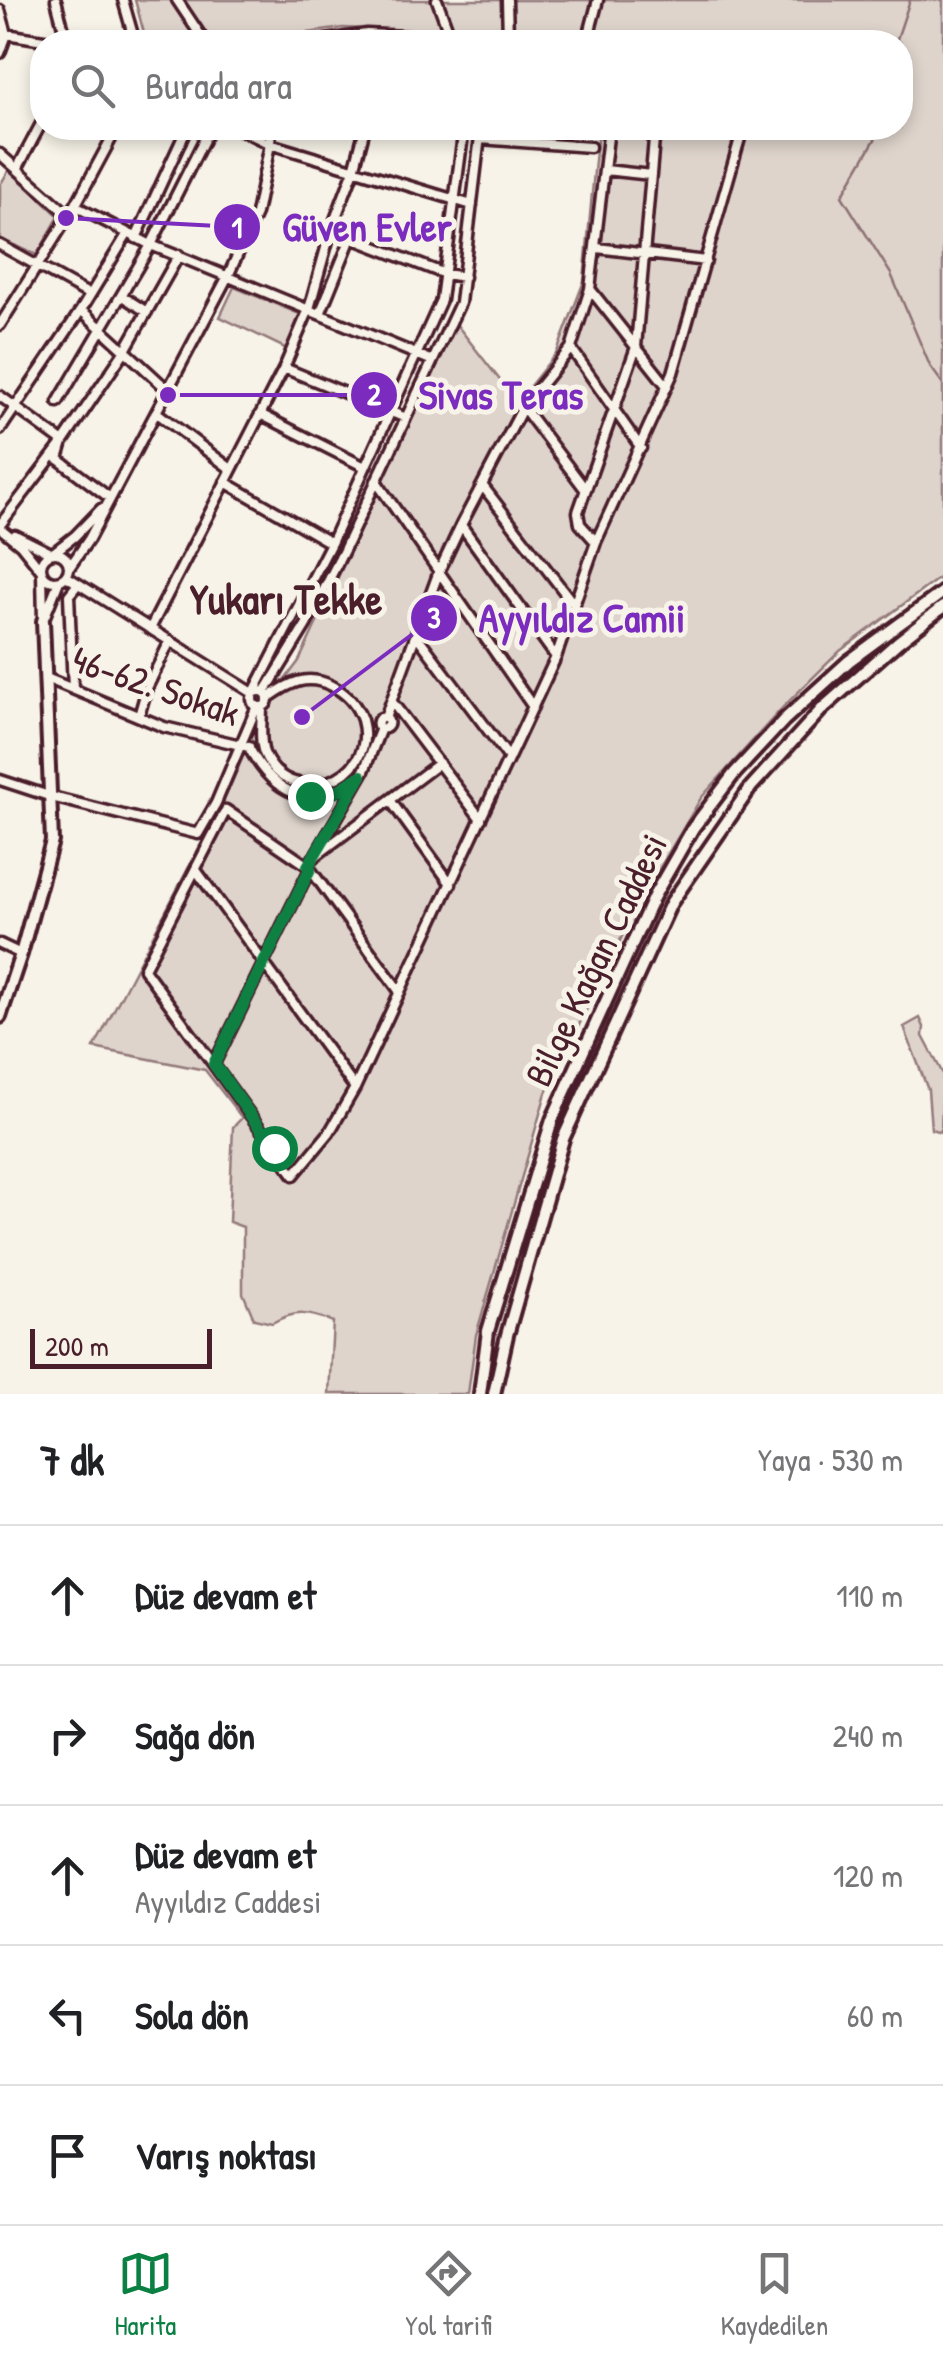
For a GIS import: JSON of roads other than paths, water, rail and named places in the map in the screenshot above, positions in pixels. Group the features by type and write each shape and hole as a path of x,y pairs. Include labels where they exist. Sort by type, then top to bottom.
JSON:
{"main road":[{"name":"Bilge Kağan Caddesi","path":"480,1394 488,1331 552,1120 654,896 693,828 734,774 784,720 848,660 943,592"},
{"name":"Bilge Kağan Caddesi","path":"494,1394 506,1336 563,1138 671,903 751,787 822,708 943,607"},
{"path":"0,1017 4,991 21,954 52,840 44,621"}],"street":[{"path":"56,0 64,30"},
{"path":"123,0 132,30"},
{"path":"177,0 197,30"},
{"path":"437,0 448,30"},
{"path":"507,0 508,30"},
{"path":"588,30 598,0"},
{"path":"0,10 0,54"},
{"path":"3,34 30,38"},
{"path":"17,169 32,140"},
{"path":"0,326 75,206 110,140"},
{"path":"0,430 132,235 181,140"},
{"path":"58,402 151,245 204,140"},
{"path":"262,140 472,204"},
{"path":"44,621 65,575 228,276 256,214 270,140"},
{"path":"150,629 284,368 309,309 363,140"},
{"path":"0,780 198,834 245,746 245,732 286,632 441,300 463,140"},
{"path":"260,698 288,684 318,680 348,696 363,728 361,750 348,772 329,783 306,785 280,774 264,754 260,698 306,625 344,550 462,292 480,140"},
{"path":"494,140 590,147"},
{"path":"214,1064 311,864 361,776 418,636 438,574 461,525 523,407 571,348 590,289 608,140"},
{"path":"596,542 578,518 636,347 654,140"},
{"path":"226,810 144,968 294,1175 329,1133 355,1088 556,657 596,542 667,386 740,140"},
{"path":"0,172 4,157 69,215"},
{"path":"605,170 650,174"},
{"path":"75,206 151,245 433,362"},
{"path":"331,230 445,274 464,277"},
{"path":"320,314 352,238"},
{"path":"0,245 90,295"},
{"path":"597,248 706,261"},
{"path":"0,527 124,352 179,255"},
{"path":"443,289 462,292"},
{"path":"590,289 667,386"},
{"path":"122,296 146,312"},
{"path":"80,310 168,390"},
{"path":"571,348 640,448"},
{"path":"284,368 406,418"},
{"path":"0,396 63,442"},
{"path":"523,407 585,490"},
{"path":"156,412 232,469"},
{"path":"260,414 365,467"},
{"path":"63,442 58,459 110,498"},
{"path":"376,481 533,707"},
{"path":"225,482 344,550"},
{"path":"482,485 575,606"},
{"path":"44,621 43,560 75,536 110,498"},
{"path":"461,525 556,657"},
{"path":"0,527 64,556 65,575"},
{"path":"0,527 21,545 48,580 65,575"},
{"path":"65,575 260,698"},
{"path":"73,689 70,595 78,584"},
{"path":"293,618 306,625"},
{"path":"286,632 298,638"},
{"path":"418,636 510,758"},
{"path":"139,716 147,688 170,641"},
{"name":"46-62. Sokak","path":"46,678 164,727 245,746"},
{"path":"392,702 481,819"},
{"path":"359,713 381,722"},
{"path":"363,728 381,722"},
{"path":"245,746 263,772 291,792 318,796 336,792 361,776"},
{"path":"311,864 439,764"},
{"path":"390,800 451,884"},
{"path":"216,804 311,864 400,992"},
{"path":"196,870 355,1088"},
{"path":"0,944 21,954"}],"waterway":[{"path":"900,30 910,0"},
{"path":"875,140 842,196 891,274 930,366 943,384"}],"place":[{"name":"Güven Evler","path":"66,218"},
{"name":"Sivas Teras","path":"168,395"},
{"name":"Ayyıldız Camii","path":"302,717"}],"district":[{"name":"Yukarı Tekke","path":"286,599"}]}
